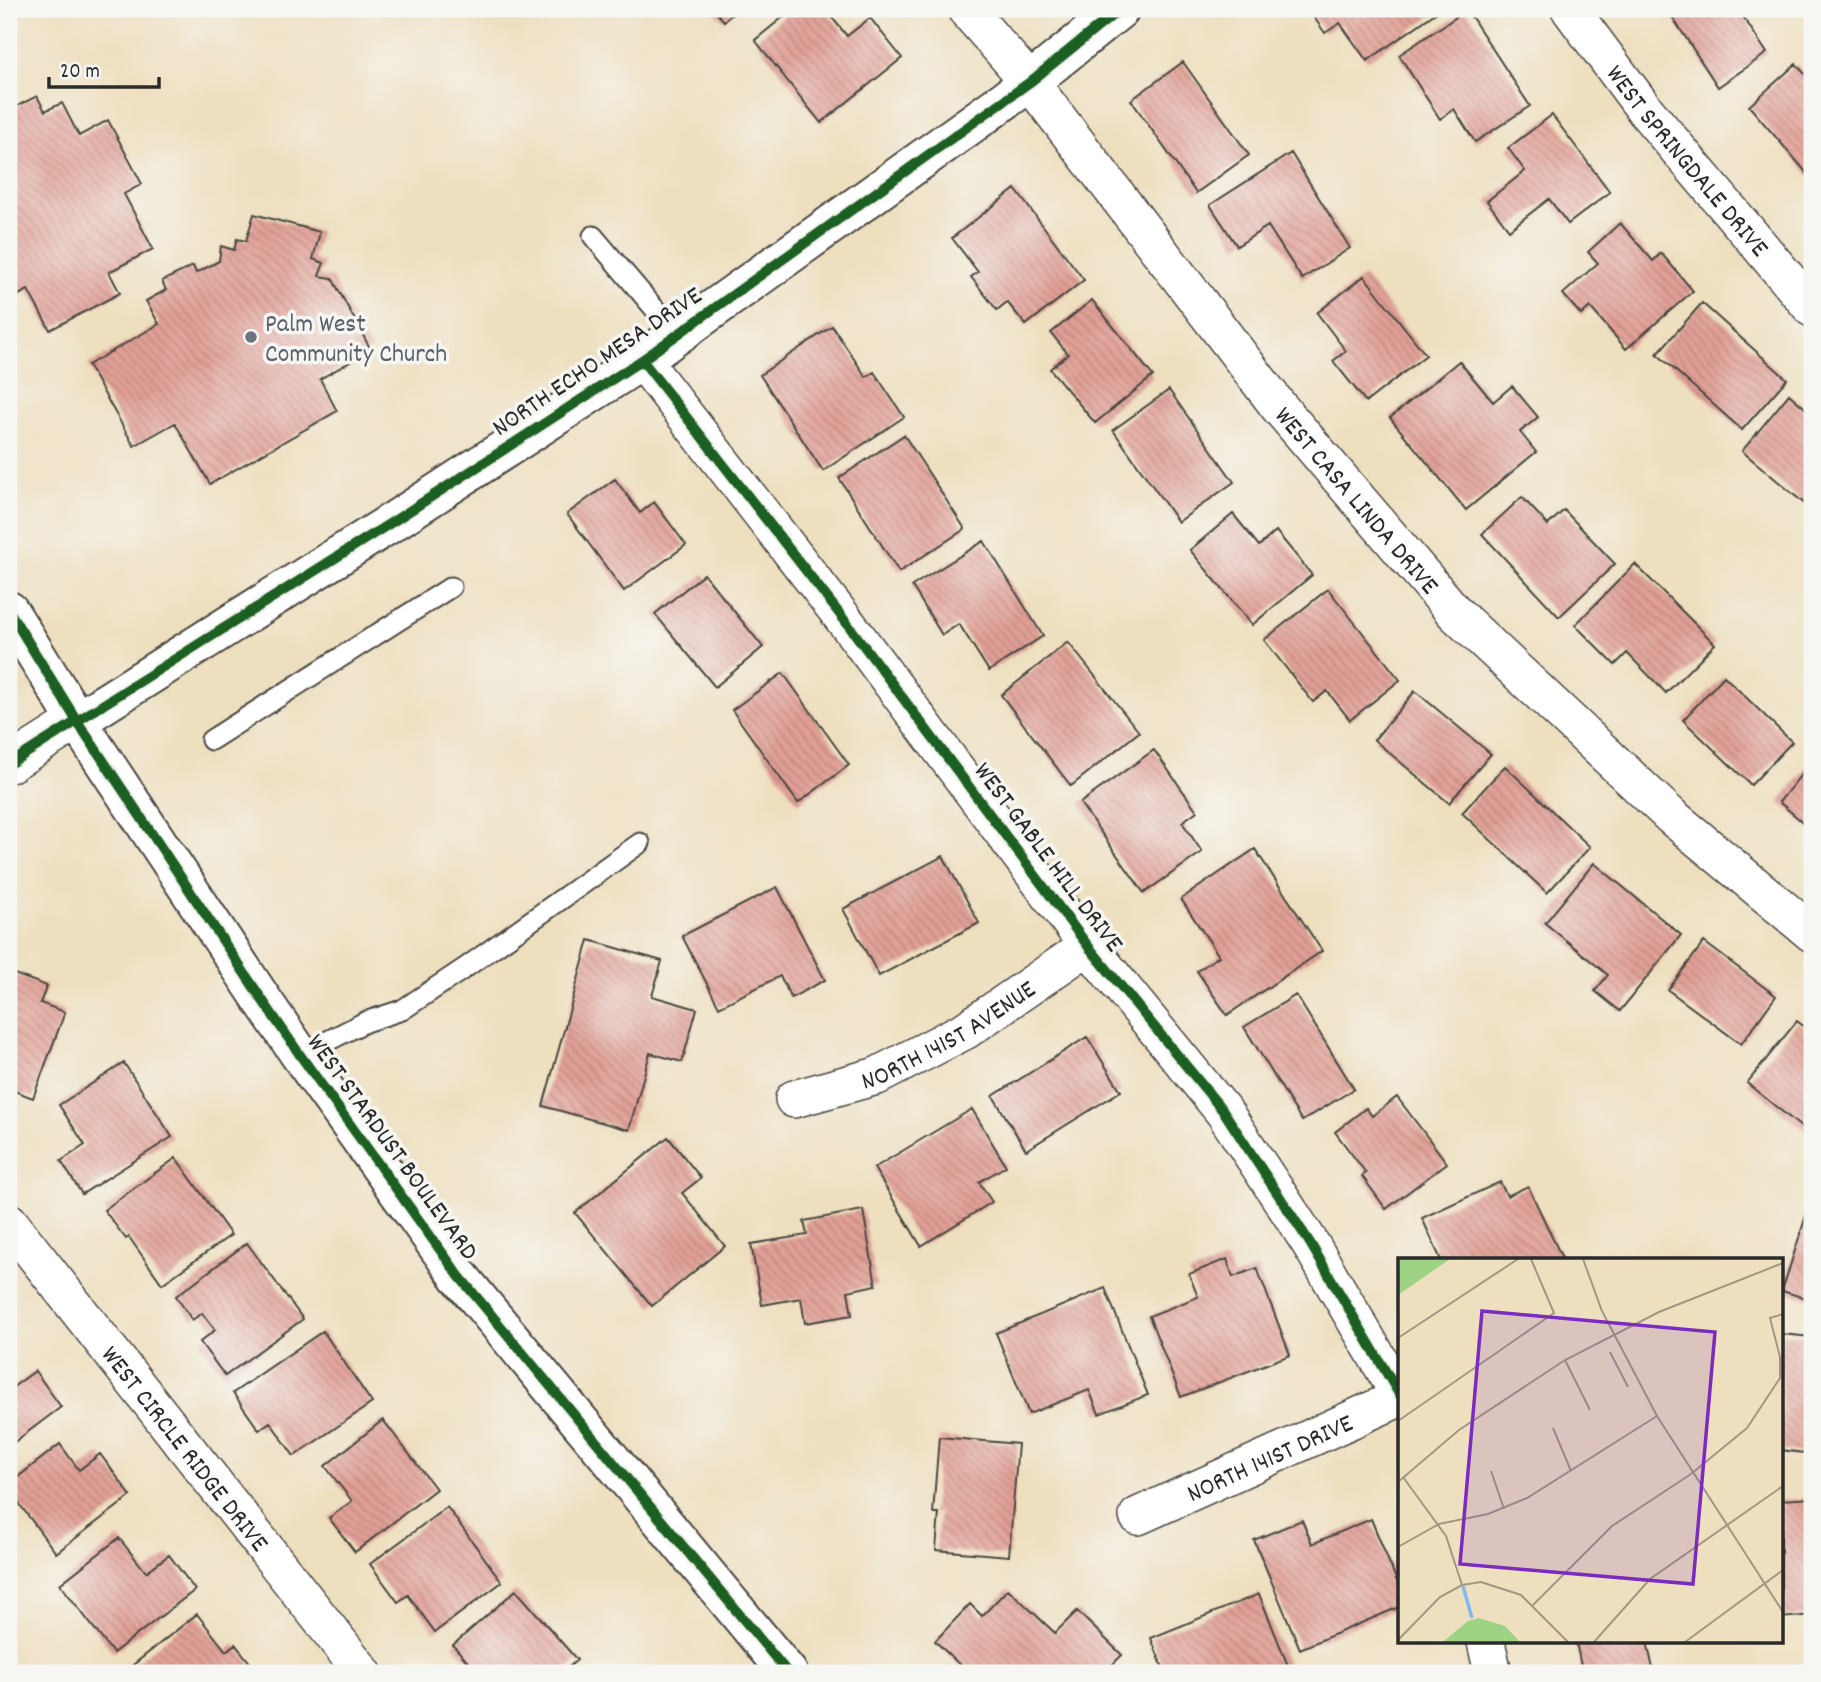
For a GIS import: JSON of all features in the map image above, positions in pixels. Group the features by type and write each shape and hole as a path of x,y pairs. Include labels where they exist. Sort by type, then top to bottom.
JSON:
{"street":[{"name":"WEST CASA LINDA DRIVE","path":"966,9 1030,82 1279,407 1455,613 1671,816 1812,933"},
{"name":"NORTH ECHO MESA DRIVE","path":"77,721 642,360 1030,82 1120,9"},
{"name":"WEST SPRINGDALE DRIVE","path":"1570,9 1645,110 1812,308"},
{"name":"WEST GABLE HILL DRIVE","path":"642,360 849,626 1088,946 1224,1112 1310,1243 1398,1394"},
{"name":"WEST STARDUST BOULEVARD","path":"9,611 77,721 300,1055 459,1276 788,1673"},
{"path":"9,764 77,721"},
{"name":"NORTH 141ST AVENUE","path":"794,1099 877,1076 966,1030 1088,946"},
{"name":"WEST CIRCLE RIDGE DRIVE","path":"9,1222 363,1673"},
{"name":"NORTH 141ST DRIVE","path":"1138,1516 1398,1396"},
{"path":"1486,1644 1493,1673"}],"lane":[{"path":"593,236 677,335"},
{"path":"211,740 450,587"},
{"path":"300,1055 365,1022 402,1010 640,843"}],"building":[{"path":"713,9 738,9 724,21"},
{"path":"793,9 825,9 847,36 870,18 902,58 821,123 755,40"},
{"path":"1308,9 1441,9 1367,61 1340,23 1325,33"},
{"path":"1667,9 1738,9 1767,53 1718,87"},
{"path":"1467,10 1530,106 1475,142 1454,109 1440,119 1399,55"},
{"path":"1183,62 1249,155 1196,193 1131,100"},
{"path":"1796,64 1812,82 1812,179 1749,106"},
{"path":"37,96 45,111 62,103 79,136 108,120 142,184 124,194 153,249 109,272 120,293 50,330 28,290 9,300 9,110"},
{"path":"1552,115 1610,192 1568,224 1549,199 1509,230 1487,201 1525,171 1508,148"},
{"path":"1291,153 1350,248 1302,279 1268,226 1237,246 1210,205"},
{"path":"1015,189 1084,280 1026,325 1007,302 997,310 971,277 978,272 952,238"},
{"name":"Palm West Community Church","path":"254,214 320,232 313,259 324,263 319,276 332,278 371,350 320,379 337,411 210,484 175,423 134,446 88,365 159,324 146,301 166,290 162,281 193,266 196,273 219,261 221,246 234,250 237,239 246,241"},
{"path":"1620,223 1653,261 1661,253 1693,291 1626,349 1590,307 1581,315 1563,294 1598,263 1588,252"},
{"path":"1364,276 1426,355 1366,402 1333,361 1346,351 1317,313"},
{"path":"1092,300 1153,376 1095,423 1050,369 1068,354 1051,333"},
{"path":"1702,303 1787,379 1742,430 1657,354"},
{"path":"832,326 866,377 874,372 904,417 823,471 760,375"},
{"path":"1459,361 1493,402 1512,386 1538,417 1520,432 1536,452 1466,510 1390,418"},
{"path":"1169,390 1234,482 1178,522 1113,430"},
{"path":"1789,394 1812,414 1812,510 1742,451"},
{"path":"904,435 965,529 899,572 839,478"},
{"path":"615,479 640,513 654,502 686,545 624,591 567,514"},
{"path":"1522,497 1548,525 1564,510 1615,564 1559,617 1482,534"},
{"path":"1233,514 1259,546 1276,531 1312,575 1252,625 1190,550"},
{"path":"984,541 1043,636 989,671 959,624 942,635 912,586"},
{"path":"1635,564 1715,644 1666,693 1627,653 1615,665 1575,625"},
{"path":"704,574 763,647 715,687 655,614"},
{"path":"1328,589 1400,680 1350,720 1327,691 1313,702 1264,640"},
{"path":"1068,642 1139,732 1071,786 1001,695"},
{"path":"783,673 849,765 798,803 732,710"},
{"path":"1724,676 1792,742 1751,785 1683,720"},
{"path":"1415,691 1491,754 1449,803 1374,740"},
{"path":"1154,750 1197,811 1182,822 1202,852 1144,893 1080,803"},
{"path":"1812,761 1812,830 1779,802"},
{"path":"1505,766 1590,847 1547,893 1462,813"},
{"path":"1255,849 1322,951 1227,1015 1197,971 1219,956 1181,899"},
{"path":"943,856 979,923 879,976 843,909"},
{"path":"1594,863 1681,935 1620,1011 1595,991 1608,975 1545,923"},
{"path":"777,887 825,980 791,998 780,976 719,1007 682,936"},
{"path":"589,940 662,961 652,996 697,1009 682,1062 650,1053 629,1130 543,1106"},
{"path":"1704,942 1776,996 1741,1044 1668,990"},
{"path":"9,972 47,986 40,1003 65,1012 33,1098 9,1089"},
{"path":"1296,995 1354,1089 1302,1121 1244,1027"},
{"path":"1797,1021 1812,1033 1812,1136 1747,1083"},
{"path":"1087,1037 1121,1091 1026,1150 993,1096"},
{"path":"124,1063 172,1137 82,1194 61,1161 85,1145 59,1105"},
{"path":"1397,1097 1447,1163 1386,1209 1362,1176 1366,1173 1335,1132 1366,1108 1372,1116"},
{"path":"972,1109 1006,1166 979,1182 992,1202 921,1246 874,1168"},
{"path":"668,1137 701,1178 682,1193 725,1246 652,1306 575,1213"},
{"path":"176,1158 231,1235 162,1284 129,1237 126,1239 104,1210"},
{"path":"1500,1182 1507,1196 1528,1186 1562,1258 1440,1258 1422,1218"},
{"path":"1812,1197 1812,1300 1783,1291"},
{"path":"863,1210 876,1285 848,1291 852,1315 805,1323 801,1298 762,1305 751,1244 807,1235 804,1221"},
{"path":"247,1243 303,1319 225,1376 200,1342 215,1330 202,1313 192,1320 176,1296"},
{"path":"1227,1259 1233,1277 1257,1268 1290,1355 1181,1397 1149,1316 1198,1297 1189,1274"},
{"path":"1105,1288 1148,1395 1099,1414 1089,1390 1029,1414 996,1333"},
{"path":"323,1331 372,1403 294,1456 270,1422 259,1430 233,1393"},
{"path":"1783,1334 1812,1337 1812,1454 1783,1450"},
{"path":"35,1371 61,1407 9,1446 9,1390"},
{"path":"383,1420 436,1489 355,1552 329,1518 352,1501 325,1466"},
{"path":"939,1437 1018,1444 1009,1556 936,1550 939,1513 933,1513"},
{"path":"60,1444 79,1470 100,1454 131,1496 56,1553 9,1490 9,1484"},
{"path":"1812,1498 1812,1615 1783,1618 1783,1500"},
{"path":"447,1507 502,1582 435,1632 408,1595 398,1602 370,1564"},
{"path":"1371,1519 1398,1584 1398,1607 1300,1649 1254,1540 1302,1520 1312,1544"},
{"path":"119,1538 146,1572 169,1555 195,1590 113,1653 60,1584"},
{"path":"1008,1589 1055,1633 1077,1611 1122,1655 1104,1673 968,1673 935,1641 970,1604 982,1616"},
{"path":"516,1590 577,1660 562,1673 477,1673 453,1645"},
{"path":"1259,1594 1291,1673 1165,1673 1151,1638"},
{"path":"197,1614 226,1651 235,1644 258,1673 140,1673 133,1665"},
{"path":"1576,1644 1647,1644 1654,1673 1576,1673 1582,1671"}],"cycle path":[{"path":"9,764 397,519 642,360 1030,82 1120,9"},
{"path":"642,360 849,626 1088,946 1224,1112 1310,1243 1398,1392"},
{"path":"9,611 77,721 261,998 459,1276 788,1673"}],"place":[{"name":"Palm West Community Church","path":"251,337"}]}
